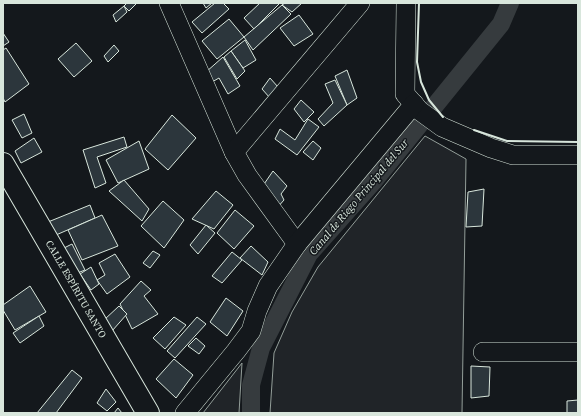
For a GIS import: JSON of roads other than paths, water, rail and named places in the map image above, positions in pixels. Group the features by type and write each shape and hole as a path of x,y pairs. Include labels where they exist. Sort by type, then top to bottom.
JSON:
{"main road":[{"name":"CALLE ESPÍRITU SANTO","path":"3,164 148,413"}],"street":[{"path":"169,3 234,152 247,175 298,244"},
{"path":"234,152 360,3"},
{"path":"406,3 405,94 423,112 442,127 491,148 513,155 578,155"},
{"path":"185,413 251,331 257,311 268,286 298,244 423,112"},
{"path":"483,352 578,352"}],"waterway":[{"name":"Canal de Riego Principal del Sur","path":"251,413 251,385 261,348 309,254 373,182 501,24 510,3"}]}
